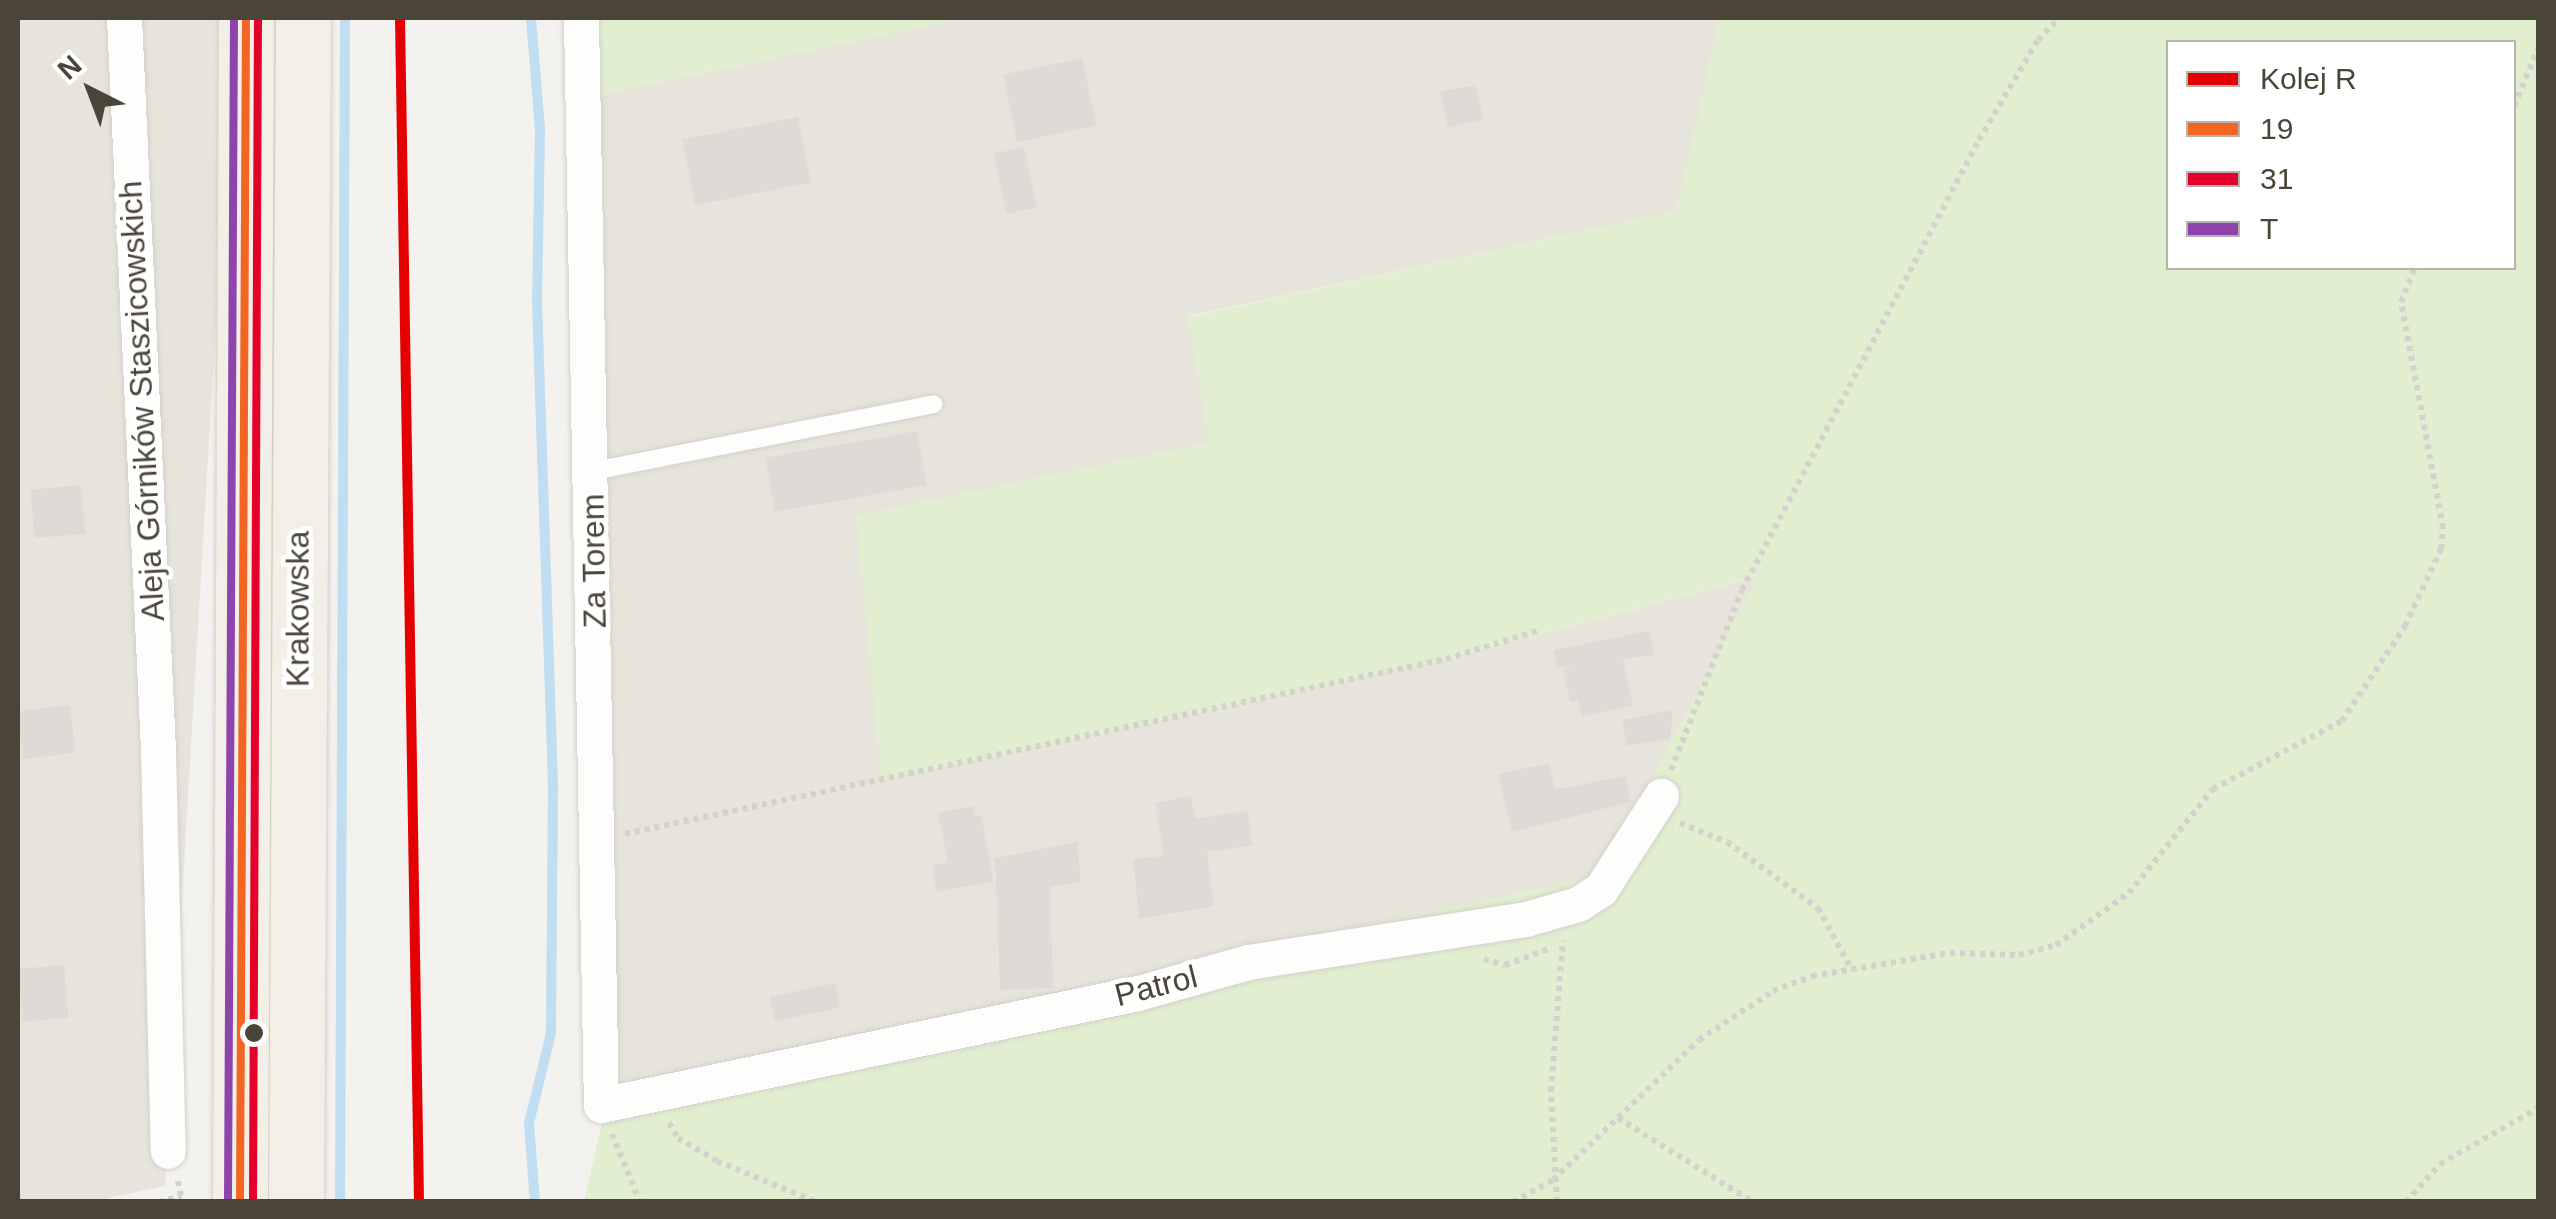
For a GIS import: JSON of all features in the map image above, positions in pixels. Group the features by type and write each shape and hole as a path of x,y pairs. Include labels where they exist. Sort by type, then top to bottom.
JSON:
{"main road":[{"name":"Krakowska","path":"240,1202 246,18"},
{"name":"Krakowska","path":"296,1202 302,18"}],"street":[{"name":"Aleja Górników Staszicowskich","path":"124,18 160,784 168,1151"},
{"name":"Za Torem","path":"580,18 593,471 601,1105"},
{"name":"Patrol","path":"601,1105 652,1097 824,1054 1138,993 1248,962 1561,909 1601,889 1656,804"}],"lane":[{"path":"593,471 933,404"}],"path":[{"path":"1852,970 1818,908 1727,842 1656,804 1742,590 1979,140 2038,40 2059,18"},
{"path":"2516,101 2538,48"},
{"path":"1513,1202 1554,1180 1699,1040 1773,992 1852,970 1950,953 2019,955 2056,945 2129,893 2214,789 2342,721 2405,626 2441,548 2443,528 2402,302 2414,270"},
{"path":"599,839 1446,659 1537,631"},
{"path":"1558,1202 1554,1180 1554,996 1563,939"},
{"path":"652,1097 678,1138 816,1202"},
{"path":"601,1105 640,1202"},
{"path":"2406,1202 2440,1164 2538,1108"},
{"path":"1618,1118 1753,1202"},
{"path":"159,1202 181,1196"}],"shaded area":[{"path":"18,18 234,18 165,1186 94,1201 18,1201"},
{"path":"965,18 1720,18 1677,211 1188,316 1210,443 857,516 883,779 1446,659 1760,576 1598,889 609,1091 598,95"}],"green space":[{"path":"593,18 965,18 598,95"},
{"path":"1720,18 2538,18 2538,1201 584,1202 609,1091 1601,875 1758,576 1446,659 882,780 856,516 1209,443 1188,317 1676,211"}],"building":[{"path":"1082,58 1096,125 1017,142 1003,75"},
{"path":"1476,85 1483,120 1448,127 1441,92"},
{"path":"798,117 811,183 695,205 682,140"},
{"path":"1024,147 1037,208 1007,214 994,153"},
{"path":"917,431 927,485 775,512 765,458"},
{"path":"81,485 85,534 34,538 30,489"},
{"path":"1649,631 1654,655 1623,659 1633,705 1582,717 1578,700 1570,702 1563,669 1574,666 1557,668 1554,650"},
{"path":"70,705 76,753 23,759 18,711"},
{"path":"1673,710 1670,739 1627,746 1622,720"},
{"path":"1549,763 1555,790 1625,776 1631,802 1512,832 1498,774"},
{"path":"1191,796 1195,819 1247,811 1253,845 1207,852 1214,906 1139,919 1133,859 1164,856 1155,803"},
{"path":"973,806 975,816 981,815 994,881 936,892 932,865 948,862 938,813"},
{"path":"1077,842 1081,882 1050,887 1053,988 1000,990 995,858"},
{"path":"64,965 69,1018 23,1022 18,969"},
{"path":"835,983 840,1007 775,1021 769,997"}],"waterway":[{"path":"340,1202 345,18"},
{"path":"531,18 540,129 537,302 553,791 551,1033 529,1123 535,1202"}],"rail line":[{"name":"R","path":"400,18 419,1202"}],"transit line":[{"name":"T","path":"228,1202 234,18"},
{"name":"19","path":"240,1202 246,18"},
{"name":"31","path":"253,1202 258,18"}]}
